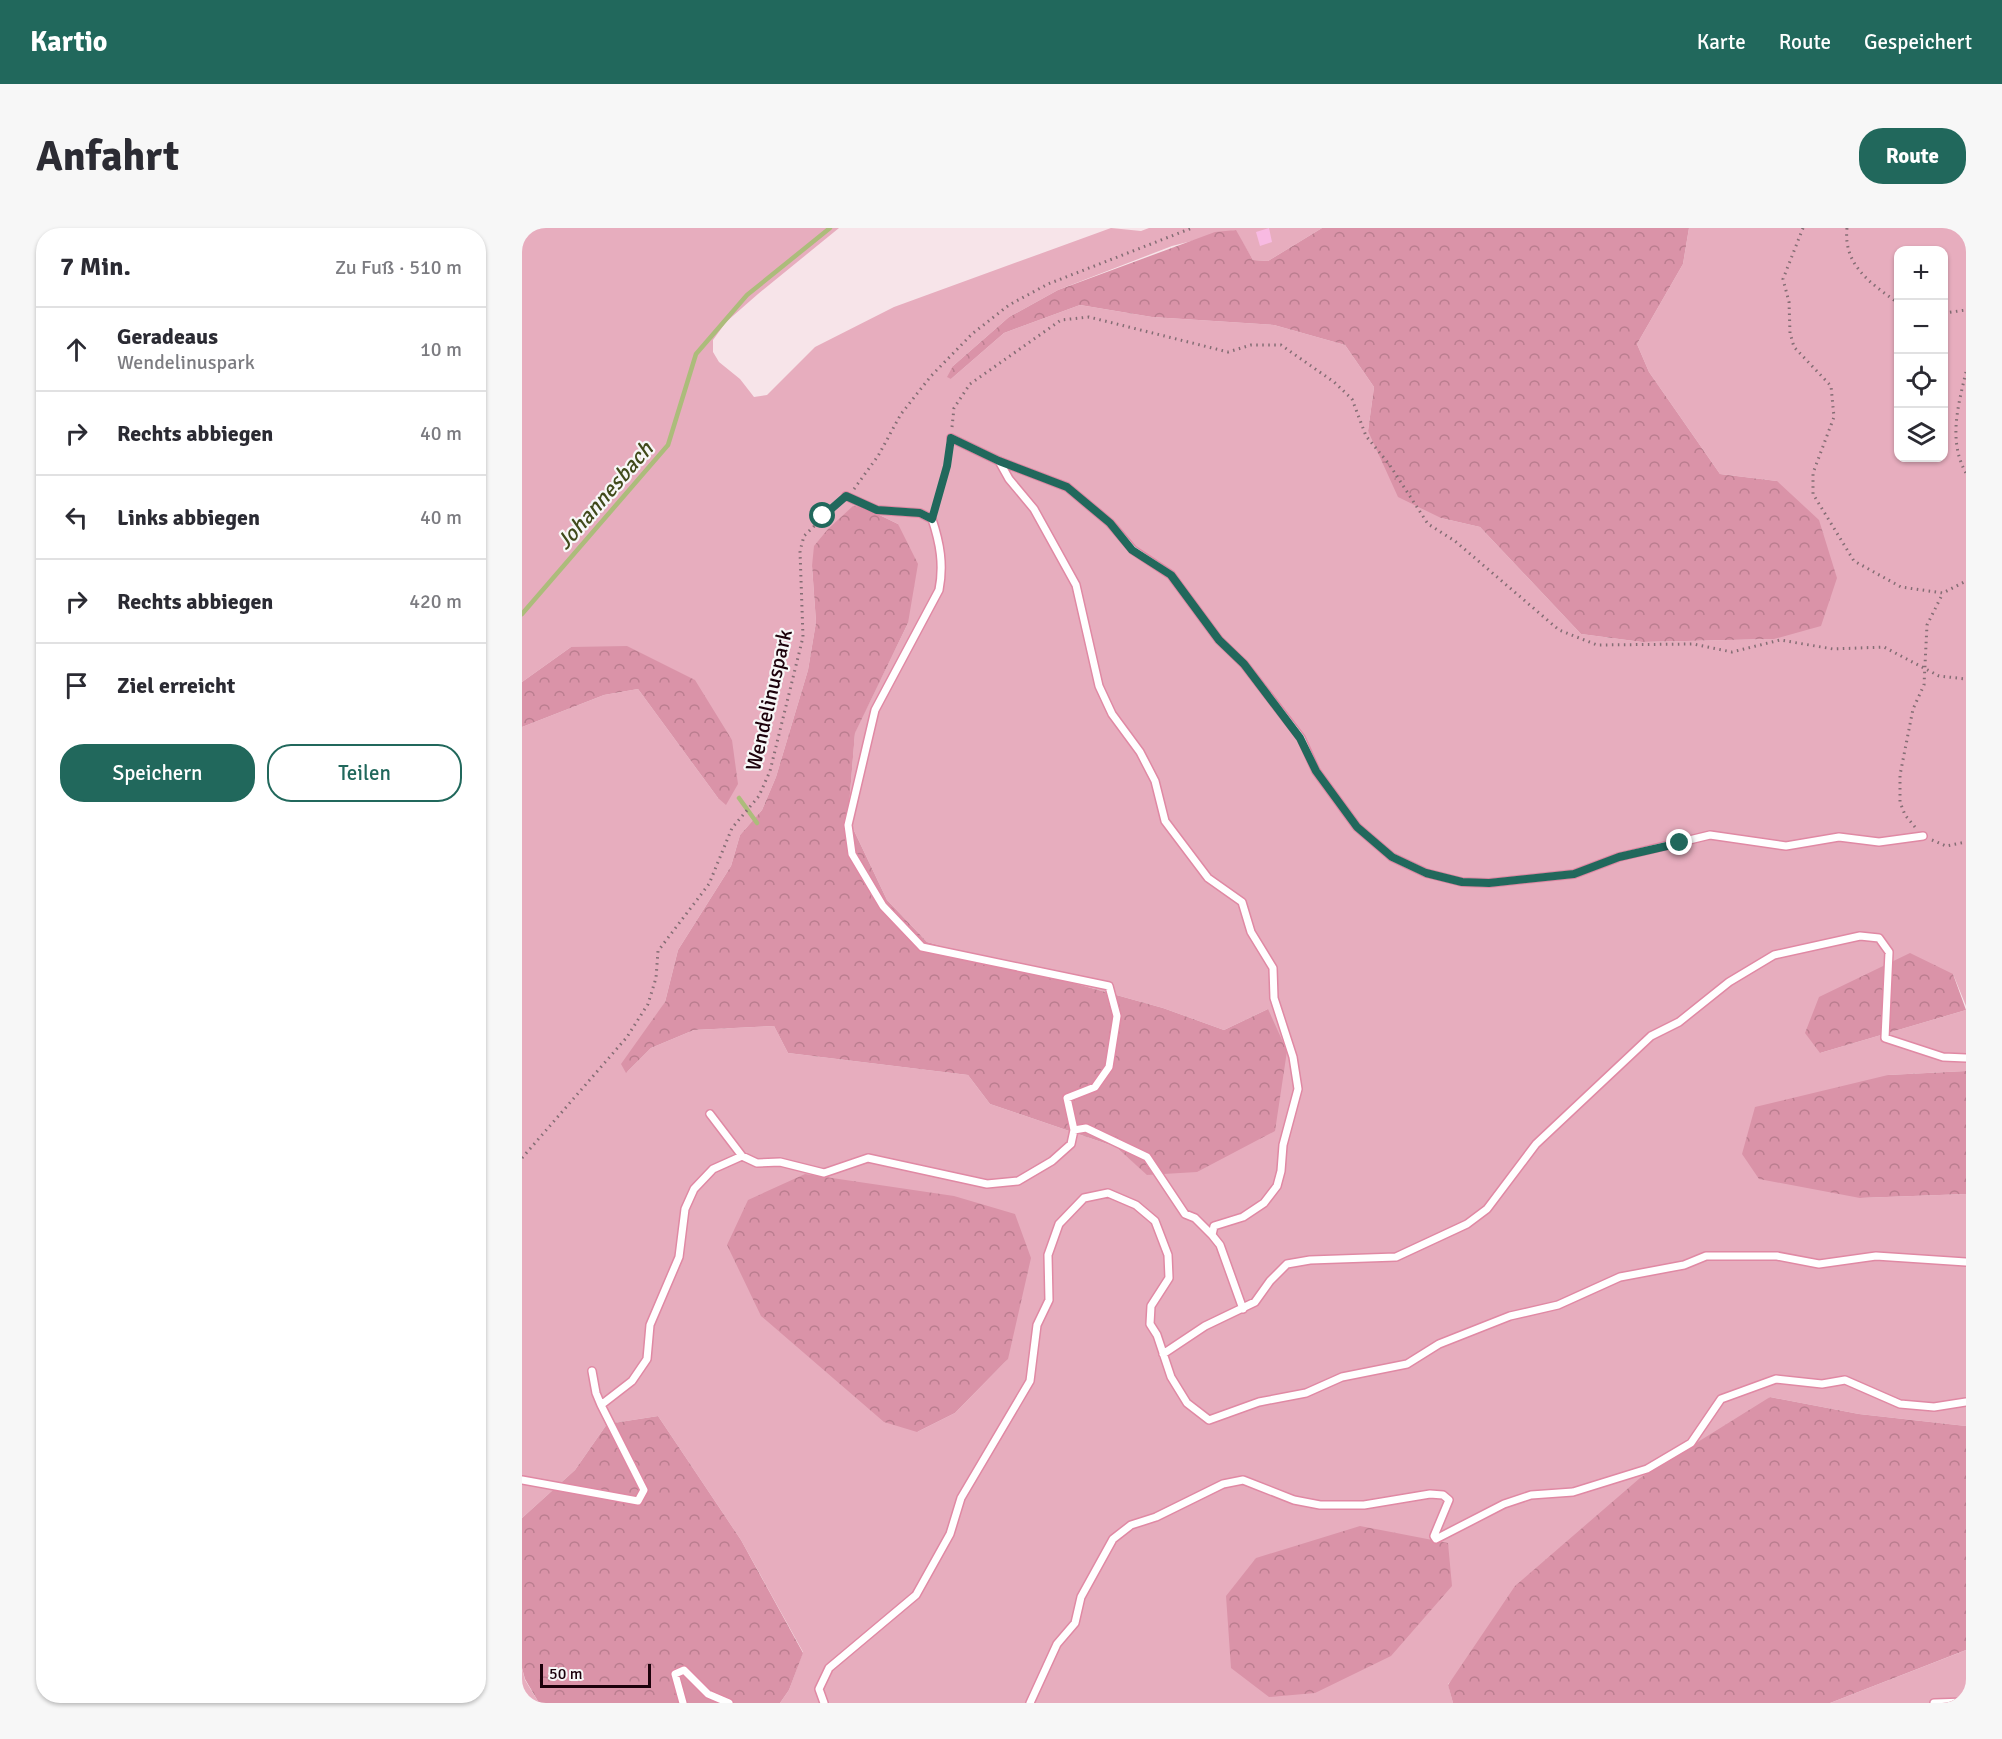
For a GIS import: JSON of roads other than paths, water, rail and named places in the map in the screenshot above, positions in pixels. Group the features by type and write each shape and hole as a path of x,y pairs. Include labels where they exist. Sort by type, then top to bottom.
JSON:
{"lane":[{"path":"951,438 999,461 1067,487 1110,523 1132,550 1171,575 1219,640 1244,664 1300,738 1316,771 1357,827 1392,857 1426,873 1462,882 1489,883 1574,874 1619,857 1710,835 1785,846 1839,837 1879,842 1923,837"},
{"path":"999,461 1009,479 1034,509 1076,585 1099,686 1112,714 1140,752 1155,781 1165,821 1208,878 1242,902 1251,933 1273,968 1274,998 1293,1057 1298,1089 1282,1145 1281,1171 1277,1185 1264,1203 1243,1217 1214,1226 1212,1235"},
{"path":"710,1114 742,1156 757,1163 780,1162 824,1173 868,1158 987,1184 1018,1181 1052,1161 1071,1144 1074,1130 1067,1098 1095,1087 1109,1067 1117,1016 1109,986 922,947 883,906 852,854 848,825 875,710 939,590 943,572 939,540 932,519 920,513 877,510 846,496"},
{"path":"1163,1354 1205,1326 1255,1302 1270,1281 1287,1264 1310,1260 1396,1257 1467,1224 1487,1209 1536,1144 1651,1036 1679,1022 1729,981 1774,956 1860,936 1879,938 1889,952 1885,1038 1943,1057 1966,1058"},
{"path":"1074,1130 1086,1128 1147,1157 1185,1214 1195,1218 1220,1245 1243,1309"},
{"path":"601,1405 632,1381 647,1359 650,1325 679,1257 685,1209 694,1189 713,1169 742,1156"},
{"path":"824,1703 819,1689 829,1668 916,1595 950,1534 961,1498 1030,1381 1037,1325 1049,1300 1048,1255 1059,1224 1084,1198 1108,1193 1136,1205 1155,1221 1168,1255 1168,1278 1151,1306 1150,1324 1157,1335 1171,1377 1187,1403 1209,1420 1259,1402 1306,1392 1342,1377 1407,1364 1439,1344 1510,1316 1558,1305 1620,1276 1684,1265 1706,1256 1777,1256 1819,1264 1876,1256 1966,1262"},
{"path":"522,1480 639,1501 644,1490 601,1405 592,1371"},
{"path":"1030,1703 1057,1644 1075,1623 1081,1597 1113,1539 1131,1525 1156,1517 1223,1484 1243,1480 1294,1500 1320,1505 1364,1505 1430,1494 1443,1495 1449,1500 1434,1536 1437,1539 1504,1504 1531,1495 1574,1492 1647,1469 1691,1443 1722,1400 1776,1379 1822,1384 1845,1380 1900,1404 1934,1407 1966,1402"},
{"path":"683,1703 675,1674 684,1670 708,1694 729,1703"},
{"path":"1934,1703 1966,1702"}],"waterway":[{"name":"Johannesbach","path":"522,614 668,445 696,354 747,295 830,228"},
{"path":"739,798 757,823"}]}
